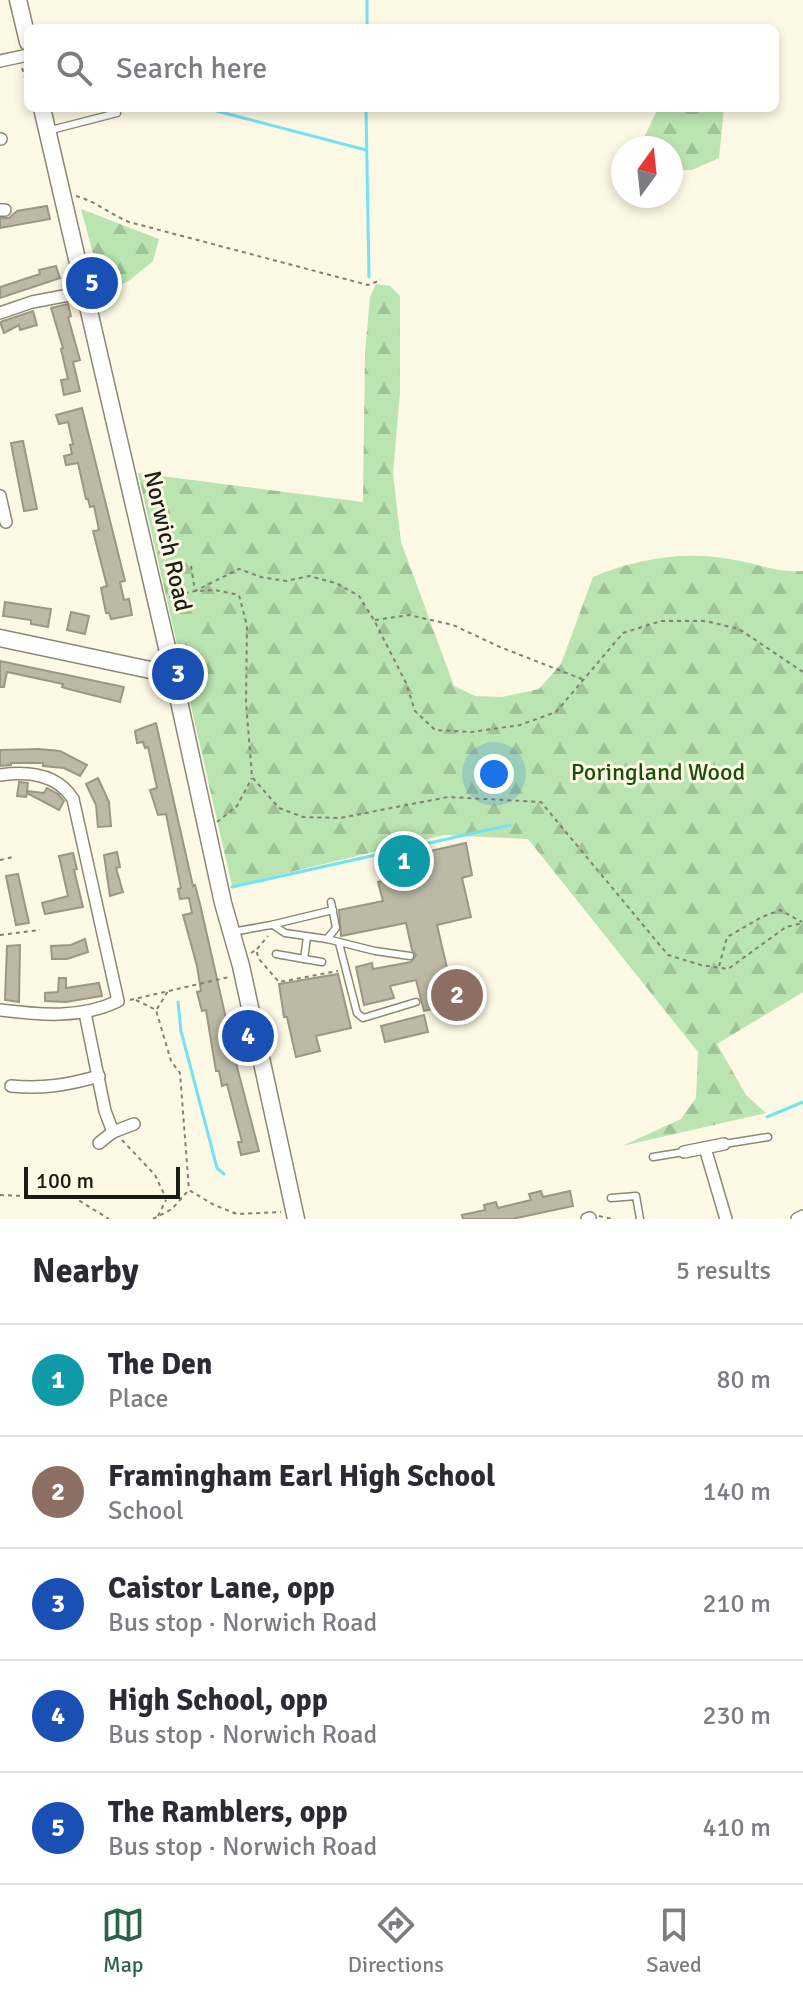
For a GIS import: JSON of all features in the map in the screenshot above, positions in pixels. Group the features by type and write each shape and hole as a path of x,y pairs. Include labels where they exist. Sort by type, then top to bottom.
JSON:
{"main road":[{"path":"18,0 24,25"},
{"name":"Norwich Road","path":"43,112 295,1215"},
{"path":"0,638 155,671 172,669"}],"street":[{"path":"0,61 24,56"},
{"path":"0,313 32,302 85,292"},
{"path":"0,496 6,522"},
{"path":"0,775 47,776 64,785 73,799 118,1001 85,1013 37,1015 0,1010"},
{"path":"85,1013 105,1111 113,1132"},
{"path":"11,1086 52,1087 99,1076"},
{"path":"99,1143 113,1132 134,1124"},
{"path":"684,1152 724,1144"},
{"path":"705,1148 726,1219"},
{"path":"797,1219 803,1216"}],"lane":[{"path":"47,131 117,113"},
{"path":"232,932 273,925 332,906 336,928 327,939"},
{"path":"273,925 285,933 410,956"},
{"path":"304,959 307,937"},
{"path":"339,943 353,1007 363,1018 416,1002"},
{"path":"276,954 322,962"},
{"path":"724,1144 768,1137"},
{"path":"653,1157 684,1152"},
{"path":"611,1198 636,1196 640,1219"}],"path":[{"path":"63,197 89,199 111,215 129,222 368,285 381,280"},
{"path":"191,566 195,591"},
{"path":"195,591 239,569 286,581 309,576 336,583 359,596 406,683 415,711 435,730 472,732 496,729 520,725 556,712 623,633 661,621 706,621 739,629 803,672"},
{"path":"156,600 195,591 215,590 239,595 247,626 246,702 252,777 237,806 220,821 206,825"},
{"path":"374,620 409,615 453,625 582,679"},
{"path":"252,777 279,808 303,817 340,818 448,797 541,802 668,955 728,969 786,927 803,922"},
{"path":"0,860 13,857"},
{"path":"719,968 727,937 762,917 780,910 803,922"},
{"path":"0,935 40,930"},
{"path":"247,956 270,933"},
{"path":"256,950 259,959 279,982 345,970"},
{"path":"118,1001 136,1000 242,974"},
{"path":"156,1010 168,991"},
{"path":"136,1000 156,1010 171,1061 182,1082 189,1190 183,1198 153,1219"},
{"path":"113,1132 155,1175 166,1198 158,1217"},
{"path":"189,1190 237,1214 295,1215"},
{"path":"0,1195 75,1198 109,1219"},
{"path":"166,1198 183,1198"}],"green space":[{"path":"656,112 724,112 719,158 692,170 683,170 683,136 645,136"},
{"path":"81,209 159,239 153,261 130,280 104,294"},
{"name":"Poringland Wood","path":"376,284 390,286 400,296 400,392 393,474 401,542 454,686 475,696 502,697 539,689 561,664 593,577 610,570 663,558 699,556 803,571 803,992 717,1044 746,1095 766,1113 622,1146 681,1119 696,1098 698,1052 528,839 444,835 232,886 138,473 363,502 365,353 370,297"}],"building":[{"path":"47,206 50,219 0,228 0,218 9,218 17,211"},
{"path":"56,266 60,278 0,298 0,287"},
{"path":"68,304 71,316 68,317 80,360 73,362 80,391 64,395 61,380 68,379 51,308"},
{"path":"33,311 37,325 20,330 19,325 4,333 0,322"},
{"path":"82,408 125,581 120,582 124,600 129,599 132,615 111,619 106,613 101,588 107,586 93,531 99,530 94,506 90,507 86,499 78,463 66,465 64,456 72,454 70,445 73,444 68,422 59,424 56,415"},
{"path":"23,441 37,509 24,511 11,443"},
{"path":"5,602 51,609 48,627 31,624 31,620 3,616"},
{"path":"71,612 89,616 85,634 67,630"},
{"path":"0,661 124,687 120,702 62,687 63,684 7,672 4,687 0,687"},
{"path":"156,723 259,1151 241,1155 238,1142 242,1142 227,1084 222,1086 219,1071 216,1071 206,1010 202,1011 197,992 201,991 197,966 183,915 192,913 189,898 180,899 178,889 181,888 166,814 158,815 150,790 157,788 148,747 145,748 143,742 137,743 135,731"},
{"path":"0,750 60,751 87,765 80,776 64,768 43,766 43,763 0,766"},
{"path":"98,778 109,802 111,826 98,827 96,805 86,784"},
{"path":"19,782 28,783 27,791 44,793 47,788 64,801 59,810 27,793 26,797 17,796"},
{"path":"466,843 472,875 462,878 471,917 437,925 453,994 434,999 436,1008 424,1011 416,980 390,986 394,998 364,1005 356,967 372,963 373,969 411,962 416,955 406,923 341,936 339,910 383,901 378,882 401,876 396,858 430,848 430,851"},
{"path":"117,852 120,867 116,868 123,892 110,896 104,855"},
{"path":"73,853 83,907 45,914 42,903 68,896 59,856"},
{"path":"18,874 29,923 16,925 6,876"},
{"path":"85,939 88,952 67,959 52,959 51,946 71,945"},
{"path":"20,945 19,1002 5,1000 7,946"},
{"path":"338,974 351,1028 316,1036 320,1051 296,1057 287,1017 284,1017 279,984"},
{"path":"59,978 66,978 66,988 99,983 102,996 66,1002 45,1001 45,993 58,992"},
{"path":"424,1015 428,1032 385,1042 381,1026"},
{"path":"541,1191 543,1197 570,1191 573,1206 512,1219 463,1219 462,1215 485,1210 484,1205 496,1202 498,1208 531,1200 529,1194"}],"waterway":[{"path":"367,0 367,24"},
{"path":"220,112 366,150"},
{"path":"366,112 369,277"},
{"path":"232,887 510,825"},
{"path":"178,1002 181,1031 217,1168 224,1174"},
{"path":"767,1117 803,1102"}],"place":[{"name":"The Ramblers, opp","path":"92,283"},
{"name":"Caistor Lane, opp","path":"178,674"},
{"name":"The Den","path":"404,861"},
{"name":"Framingham Earl High School","path":"457,995"},
{"name":"High School, opp","path":"248,1036"}]}
